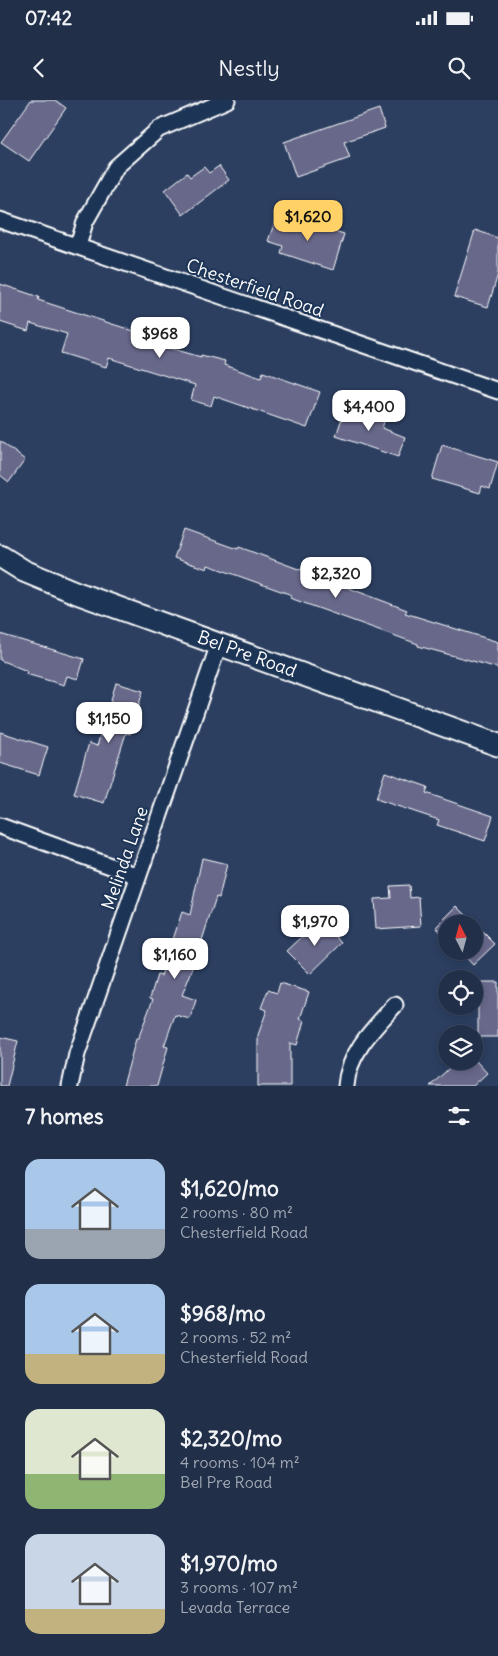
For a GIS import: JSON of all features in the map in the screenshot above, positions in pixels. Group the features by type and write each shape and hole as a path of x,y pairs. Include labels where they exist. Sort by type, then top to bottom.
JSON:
{"main road":[{"name":"Bel Pre Road","path":"0,556 24,571 77,593 498,745"}],"street":[{"path":"78,246 85,222 116,167 159,129 226,100"},
{"name":"Chesterfield Road","path":"0,220 498,391"},
{"name":"Melinda Lane","path":"70,1086 76,1054 220,644"},
{"path":"0,826 138,876"},
{"path":"346,1086 347,1075 363,1041 395,1005"}],"building":[{"path":"31,100 55,100 66,108 29,161 1,142"},
{"path":"379,109 385,128 344,142 350,158 296,177 284,142"},
{"path":"219,166 229,180 183,215 165,190 187,173 190,177 204,167 209,173"},
{"path":"293,218 344,234 333,270 281,253 283,246 268,241 276,219 291,224"},
{"path":"475,230 498,238 498,274 488,307 454,297"},
{"path":"0,284 39,297 38,300 137,332 135,338 201,357 201,355 225,361 224,365 261,378 263,372 320,392 307,428 214,396 211,406 191,400 195,385 109,358 106,367 61,353 67,334 30,323 28,331 0,322"},
{"path":"346,406 385,419 382,428 405,437 398,457 336,436"},
{"path":"0,441 25,460 9,482 0,475"},
{"path":"442,445 498,462 490,489 482,486 480,493 432,479"},
{"path":"184,530 238,549 239,547 301,570 302,568 407,610 405,613 498,642 498,668 418,646 418,644 290,598 292,595 208,565 207,569 174,558"},
{"path":"0,634 84,659 78,679 67,676 64,685 26,674 27,671 0,660"},
{"path":"116,683 143,691 130,734 126,733 104,803 74,794 89,743 97,746"},
{"path":"0,732 48,747 39,775 0,763"},
{"path":"385,772 428,787 426,793 493,816 485,841 437,825 439,820 376,799"},
{"path":"202,858 227,864 219,898 216,897 193,968 182,995 196,1000 190,1019 175,1015 164,1046 168,1047 157,1086 123,1086 136,1039 138,1039 153,999 150,998 157,975 161,976 182,912 190,915"},
{"path":"409,885 410,898 419,897 421,926 376,929 374,899 391,898 390,886"},
{"path":"457,906 466,915 448,915"},
{"path":"320,920 342,943 310,974 287,951"},
{"path":"483,932 495,944 483,955"},
{"path":"468,960 478,960 473,965"},
{"path":"483,982 498,982 498,1037 483,1037 483,1025 478,1025 478,1015 483,1015"},
{"path":"280,983 309,992 300,1019 304,1021 297,1045 290,1043 290,1086 258,1086 258,1035 267,1010 261,1008 268,990 277,993"},
{"path":"0,1037 18,1041 7,1086 0,1086"},
{"path":"483,1069 487,1073 473,1086 430,1086 447,1070"}]}
